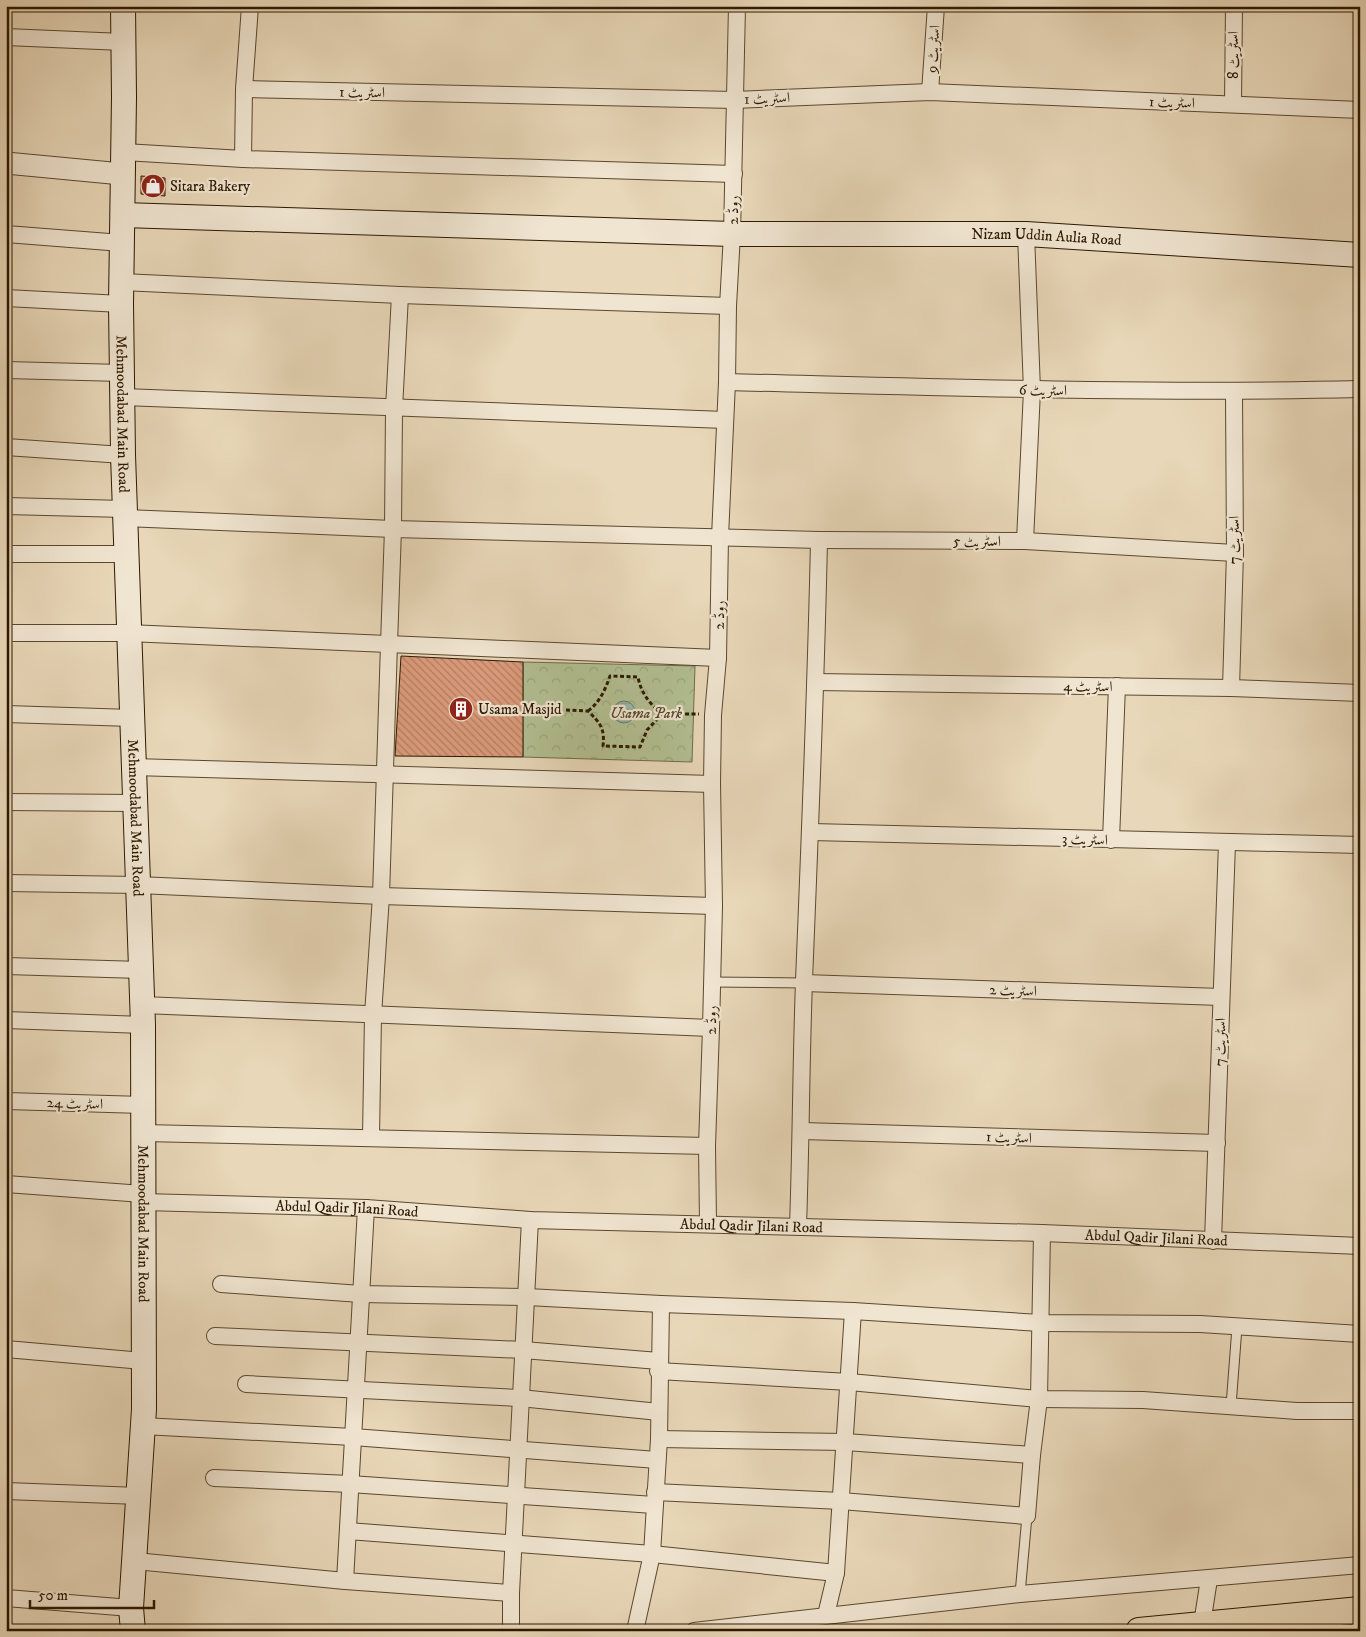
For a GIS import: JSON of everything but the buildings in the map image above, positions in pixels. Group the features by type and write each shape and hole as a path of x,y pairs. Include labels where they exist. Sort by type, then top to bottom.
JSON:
{"main road":[{"name":"Mehmoodabad Main Road","path":"123,6 123,455 141,970 143,1105 143,1426 132,1619"},
{"name":"Nizam Uddin Aulia Road","path":"123,215 732,234 1026,234 1360,255"},
{"path":"1139,1631 1360,1610"}],"street":[{"path":"243,160 244,89 250,6"},
{"name":"روڈ 2","path":"708,1223 706,1146 714,906 713,715 718,658 720,537 734,174 737,6"},
{"name":"اسٹریٹ 9","path":"930,92 936,6"},
{"name":"اسٹریٹ 8","path":"1233,104 1234,6"},
{"path":"6,37 123,42"},
{"name":"اسٹریٹ 1","path":"244,89 734,100 930,92 1360,110"},
{"path":"6,164 243,160 734,174"},
{"path":"6,234 122,243"},
{"path":"1025,541 1032,390 1026,234"},
{"path":"6,298 122,293 400,294 728,306"},
{"path":"371,1138 373,1015 381,896 393,529 394,409 400,294"},
{"path":"6,370 122,373"},
{"name":"اسٹریٹ 6","path":"726,382 1032,390 1234,392 1360,390"},
{"name":"اسٹریٹ 7","path":"1231,688 1235,553 1234,392"},
{"path":"123,397 394,409 724,420"},
{"path":"6,447 123,455"},
{"name":"اسٹریٹ 5","path":"6,506 393,529 819,540 1025,541 1235,553"},
{"path":"798,1226 819,540"},
{"path":"6,554 126,554"},
{"path":"6,633 128,633 718,658"},
{"name":"اسٹریٹ 4","path":"816,682 1231,688 1360,693"},
{"path":"1111,840 1117,686"},
{"path":"6,714 132,718"},
{"path":"134,766 712,784"},
{"path":"6,802 135,803"},
{"name":"اسٹریٹ 3","path":"811,832 1360,845"},
{"name":"اسٹریٹ 7","path":"1213,1241 1227,843"},
{"path":"6,883 138,885 381,896 714,906"},
{"path":"6,966 141,970"},
{"name":"اسٹریٹ 2","path":"804,983 1221,996"},
{"path":"6,1020 142,1015 373,1015 711,1028"},
{"name":"اسٹریٹ 24","path":"6,1101 143,1105"},
{"name":"اسٹریٹ 1","path":"802,1131 1217,1143"},
{"path":"143,1133 706,1146"},
{"name":"Abdul Qadir Jilani Road","path":"6,1184 143,1198 366,1208 530,1220 708,1223 1042,1233 1360,1246"},
{"path":"345,1581 366,1208"},
{"path":"511,1631 517,1449 530,1220"},
{"path":"214,1478 516,1494 841,1501 1027,1516 1039,1399 1042,1233"},
{"path":"221,1284 361,1294 527,1298 853,1311 1040,1323 1200,1324 1360,1334"},
{"path":"635,1631 652,1554 659,1412 660,1304"},
{"path":"826,1615 836,1573 853,1311"},
{"path":"215,1336 523,1350 658,1366 1039,1399 1143,1400 1297,1410 1360,1411"},
{"path":"6,1349 144,1361"},
{"path":"246,1384 520,1398 659,1412"},
{"path":"143,1426 353,1437 657,1460"},
{"path":"658,1439 845,1442 1032,1455"},
{"path":"6,1491 139,1496"},
{"path":"348,1531 652,1554 836,1573"},
{"path":"135,1561 345,1581 511,1592"},
{"path":"694,1631 1020,1594 1360,1566"},
{"path":"1202,1624 1209,1579"},
{"path":"6,1598 132,1619"}],"lane":[{"path":"711,982 804,983"},
{"path":"1231,1406 1237,1327"},
{"path":"1020,1594 1027,1516"}],"path":[{"path":"566,710 588,710 596,704 607,686 610,676 638,677 640,688 645,696 662,714"},
{"path":"588,710 603,729 604,746 640,747 647,730 662,714 688,713"}],"green space":[{"name":"Usama Park","path":"523,662 695,666 692,762 523,757"}],"water":[{"path":"624,701 632,704 635,712 632,720 624,723 616,720 613,712 616,704"}],"place":[{"name":"Sitara Bakery","path":"153,186"},
{"name":"Usama Masjid","path":"461,709"}]}
